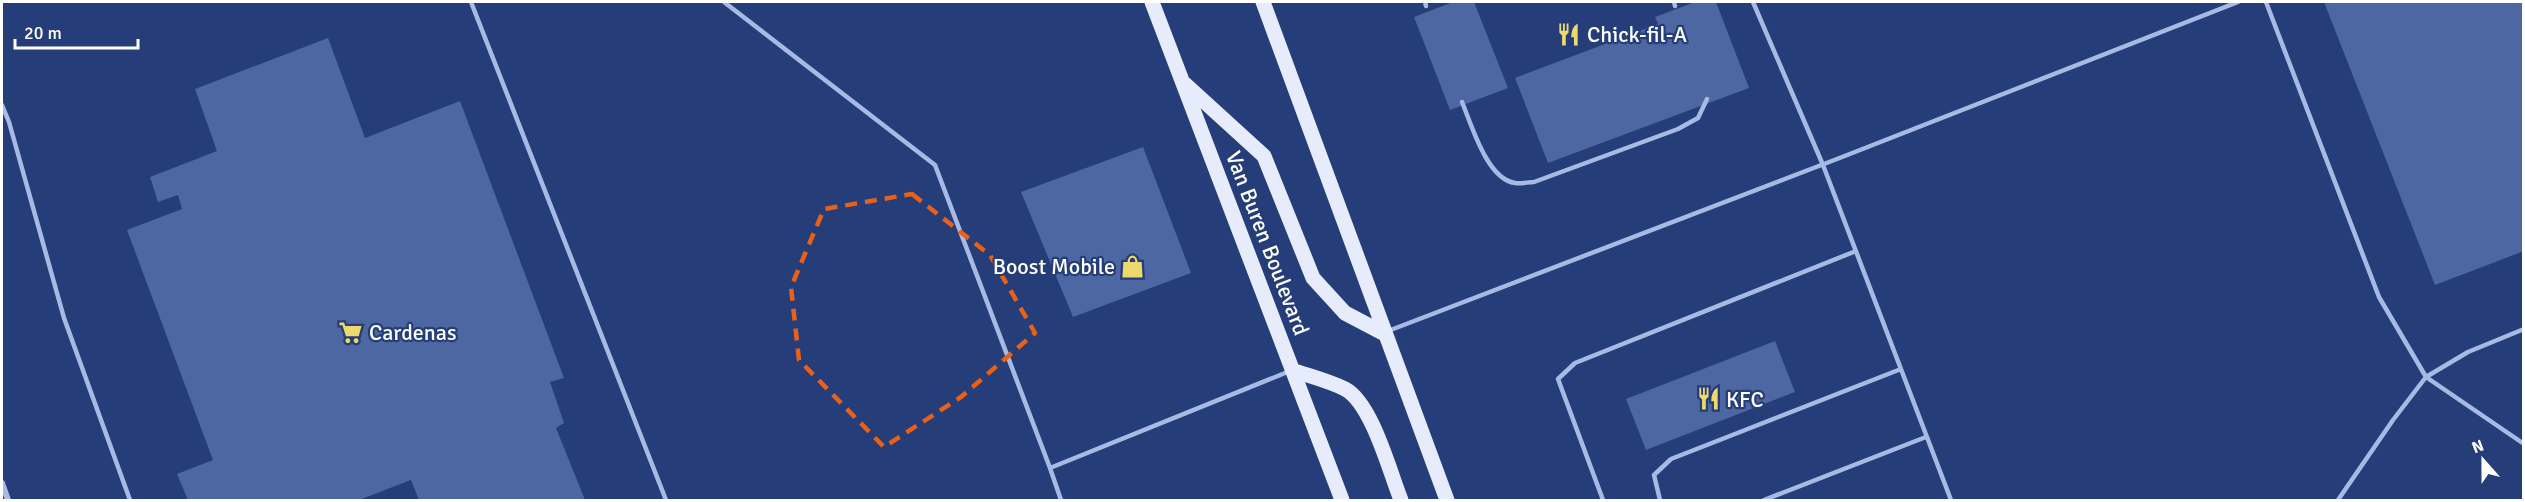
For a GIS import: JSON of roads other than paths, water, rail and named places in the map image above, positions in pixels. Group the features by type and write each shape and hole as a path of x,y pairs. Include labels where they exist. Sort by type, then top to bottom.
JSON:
{"main road":[{"name":"Van Buren Boulevard","path":"1152,2 1342,501"},
{"path":"1263,2 1383,333 1447,501"},
{"path":"1183,82 1264,156 1313,279 1345,313 1383,333"},
{"path":"1292,370 1347,390 1361,407 1373,429 1401,501"}],"street":[{"path":"2,483 8,501"}],"lane":[{"path":"471,2 666,501"},
{"path":"724,2 935,165 1061,501"},
{"path":"1753,2 1823,165 1951,501"},
{"path":"1383,333 1823,165 2238,2"},
{"path":"2266,2 2379,297 2426,377 2523,444"},
{"path":"1462,102 1488,162 1500,175 1514,183 1534,182 1678,129 1698,118 1707,99"},
{"path":"2,105 9,122 64,318 129,501"},
{"path":"1603,501 1558,379 1575,363 1856,251"},
{"path":"2338,501 2393,420 2426,377 2468,352 2523,329"},
{"path":"1660,501 1654,475 1671,459 1901,369"},
{"path":"1050,468 1292,370"},
{"path":"1764,501 1926,436"}],"place":[{"name":"Chick-fil-A","path":"1569,34"},
{"name":"Boost Mobile","path":"1133,266"},
{"name":"Cardenas","path":"351,332"},
{"name":"KFC","path":"1708,399"}]}
